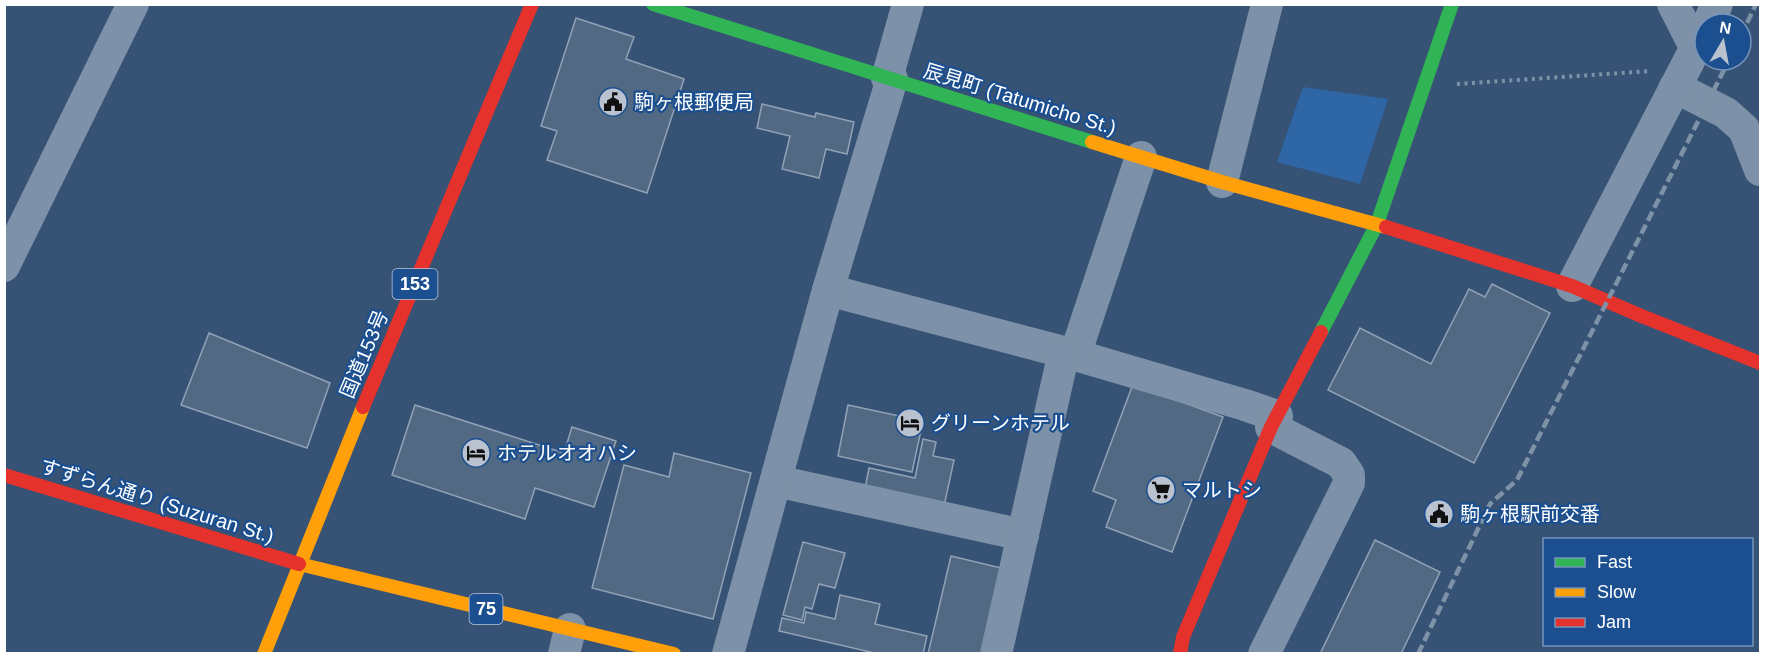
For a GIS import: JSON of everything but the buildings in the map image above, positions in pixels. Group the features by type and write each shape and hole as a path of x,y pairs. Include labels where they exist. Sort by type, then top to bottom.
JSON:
{"main road":[{"name":"国道153号","path":"264,654 344,452 532,4"},
{"name":"辰見町 (Tatumicho St.)","path":"653,4 1141,158 1377,224 1572,286 1761,363"},
{"path":"1180,654 1183,637 1274,421 1377,224 1452,4"},
{"name":"すずらん通り (Suzuran St.)","path":"4,475 299,564"},
{"name":"75","path":"299,564 567,641 674,654"}],"street":[{"path":"4,266 133,4"},
{"path":"728,654 908,4"},
{"path":"1222,182 1267,4"},
{"path":"1673,4 1693,50"},
{"path":"1572,286 1693,54"},
{"path":"1704,72 1726,113 1752,130 1761,170"},
{"path":"996,654 1023,536 1070,354 1141,158"},
{"path":"828,290 1070,354 1245,405 1341,463 1349,475 1349,483 1264,654"},
{"path":"776,481 1023,536"}],"path":[{"path":"1423,86 1693,52"}],"shaded area":[{"path":"1303,87 1388,99 1360,184 1277,162"}],"railway":[{"path":"1752,12 1756,4"},
{"path":"1418,654 1490,504 1517,480 1723,72"}],"traffic: fast":[{"path":"653,4 1092,142"},
{"path":"1321,332 1377,224 1452,4"}],"traffic: slow":[{"path":"1092,142 1222,182 1386,227"},
{"path":"264,654 363,407"},
{"path":"299,564 674,654"}],"traffic: jam":[{"path":"363,407 532,4"},
{"path":"1386,227 1572,286 1760,363"},
{"path":"1180,654 1183,637 1271,427 1321,332"},
{"path":"4,475 299,564"}],"place":[{"name":"駒ヶ根郵便局","path":"613,102"},
{"name":"グリーンホテル","path":"910,423"},
{"name":"ホテルオオハシ","path":"476,453"},
{"name":"マルトシ","path":"1161,490"},
{"name":"駒ヶ根駅前交番","path":"1439,514"}]}
